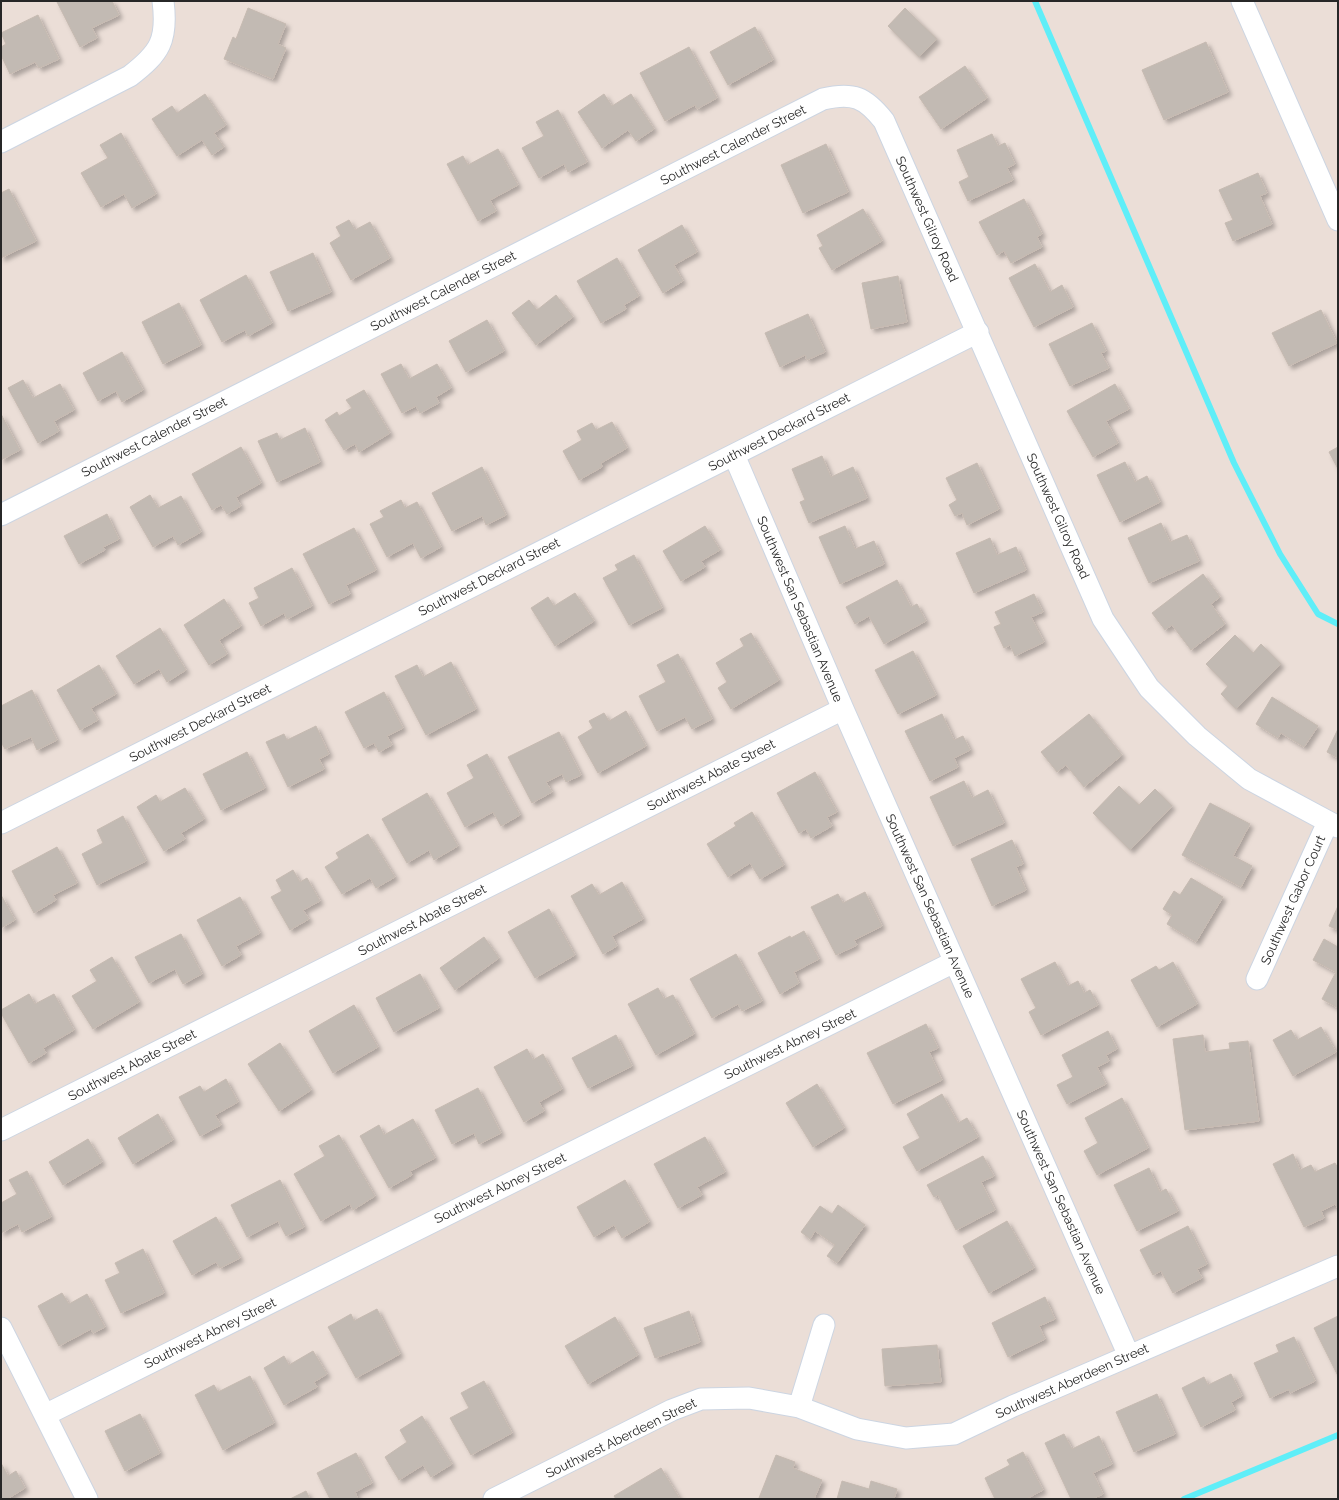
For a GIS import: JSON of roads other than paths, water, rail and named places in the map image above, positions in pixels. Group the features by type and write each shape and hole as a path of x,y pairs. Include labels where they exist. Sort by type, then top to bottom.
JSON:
{"street":[{"path":"1,142 130,76 144,65 154,55 165,30 163,1"},
{"path":"1242,1 1338,220"},
{"name":"Southwest Calender Street","path":"1,515 823,99 839,96 851,96 862,100 874,109 884,121"},
{"name":"Southwest Gilroy Road","path":"884,121 1103,619 1149,688 1197,736 1249,779 1333,824"},
{"name":"Southwest Deckard Street","path":"1,823 978,332"},
{"name":"Southwest San Sebastian Avenue","path":"734,454 843,709 1129,1356"},
{"name":"Southwest Abate Street","path":"1,1130 843,709"},
{"name":"Southwest Gabor Court","path":"1257,979 1333,824"},
{"name":"Southwest Abney Street","path":"45,1415 954,962"},
{"name":"Southwest Aberdeen Street","path":"494,1499 672,1410 701,1399 749,1398 799,1406 858,1429 906,1438 954,1434 1013,1406 1338,1266"},
{"path":"799,1406 824,1326"},
{"path":"1,1328 87,1499"}],"waterway":[{"path":"1035,1 1234,463 1280,554 1318,614 1338,624"},
{"path":"1184,1499 1338,1435"}]}
